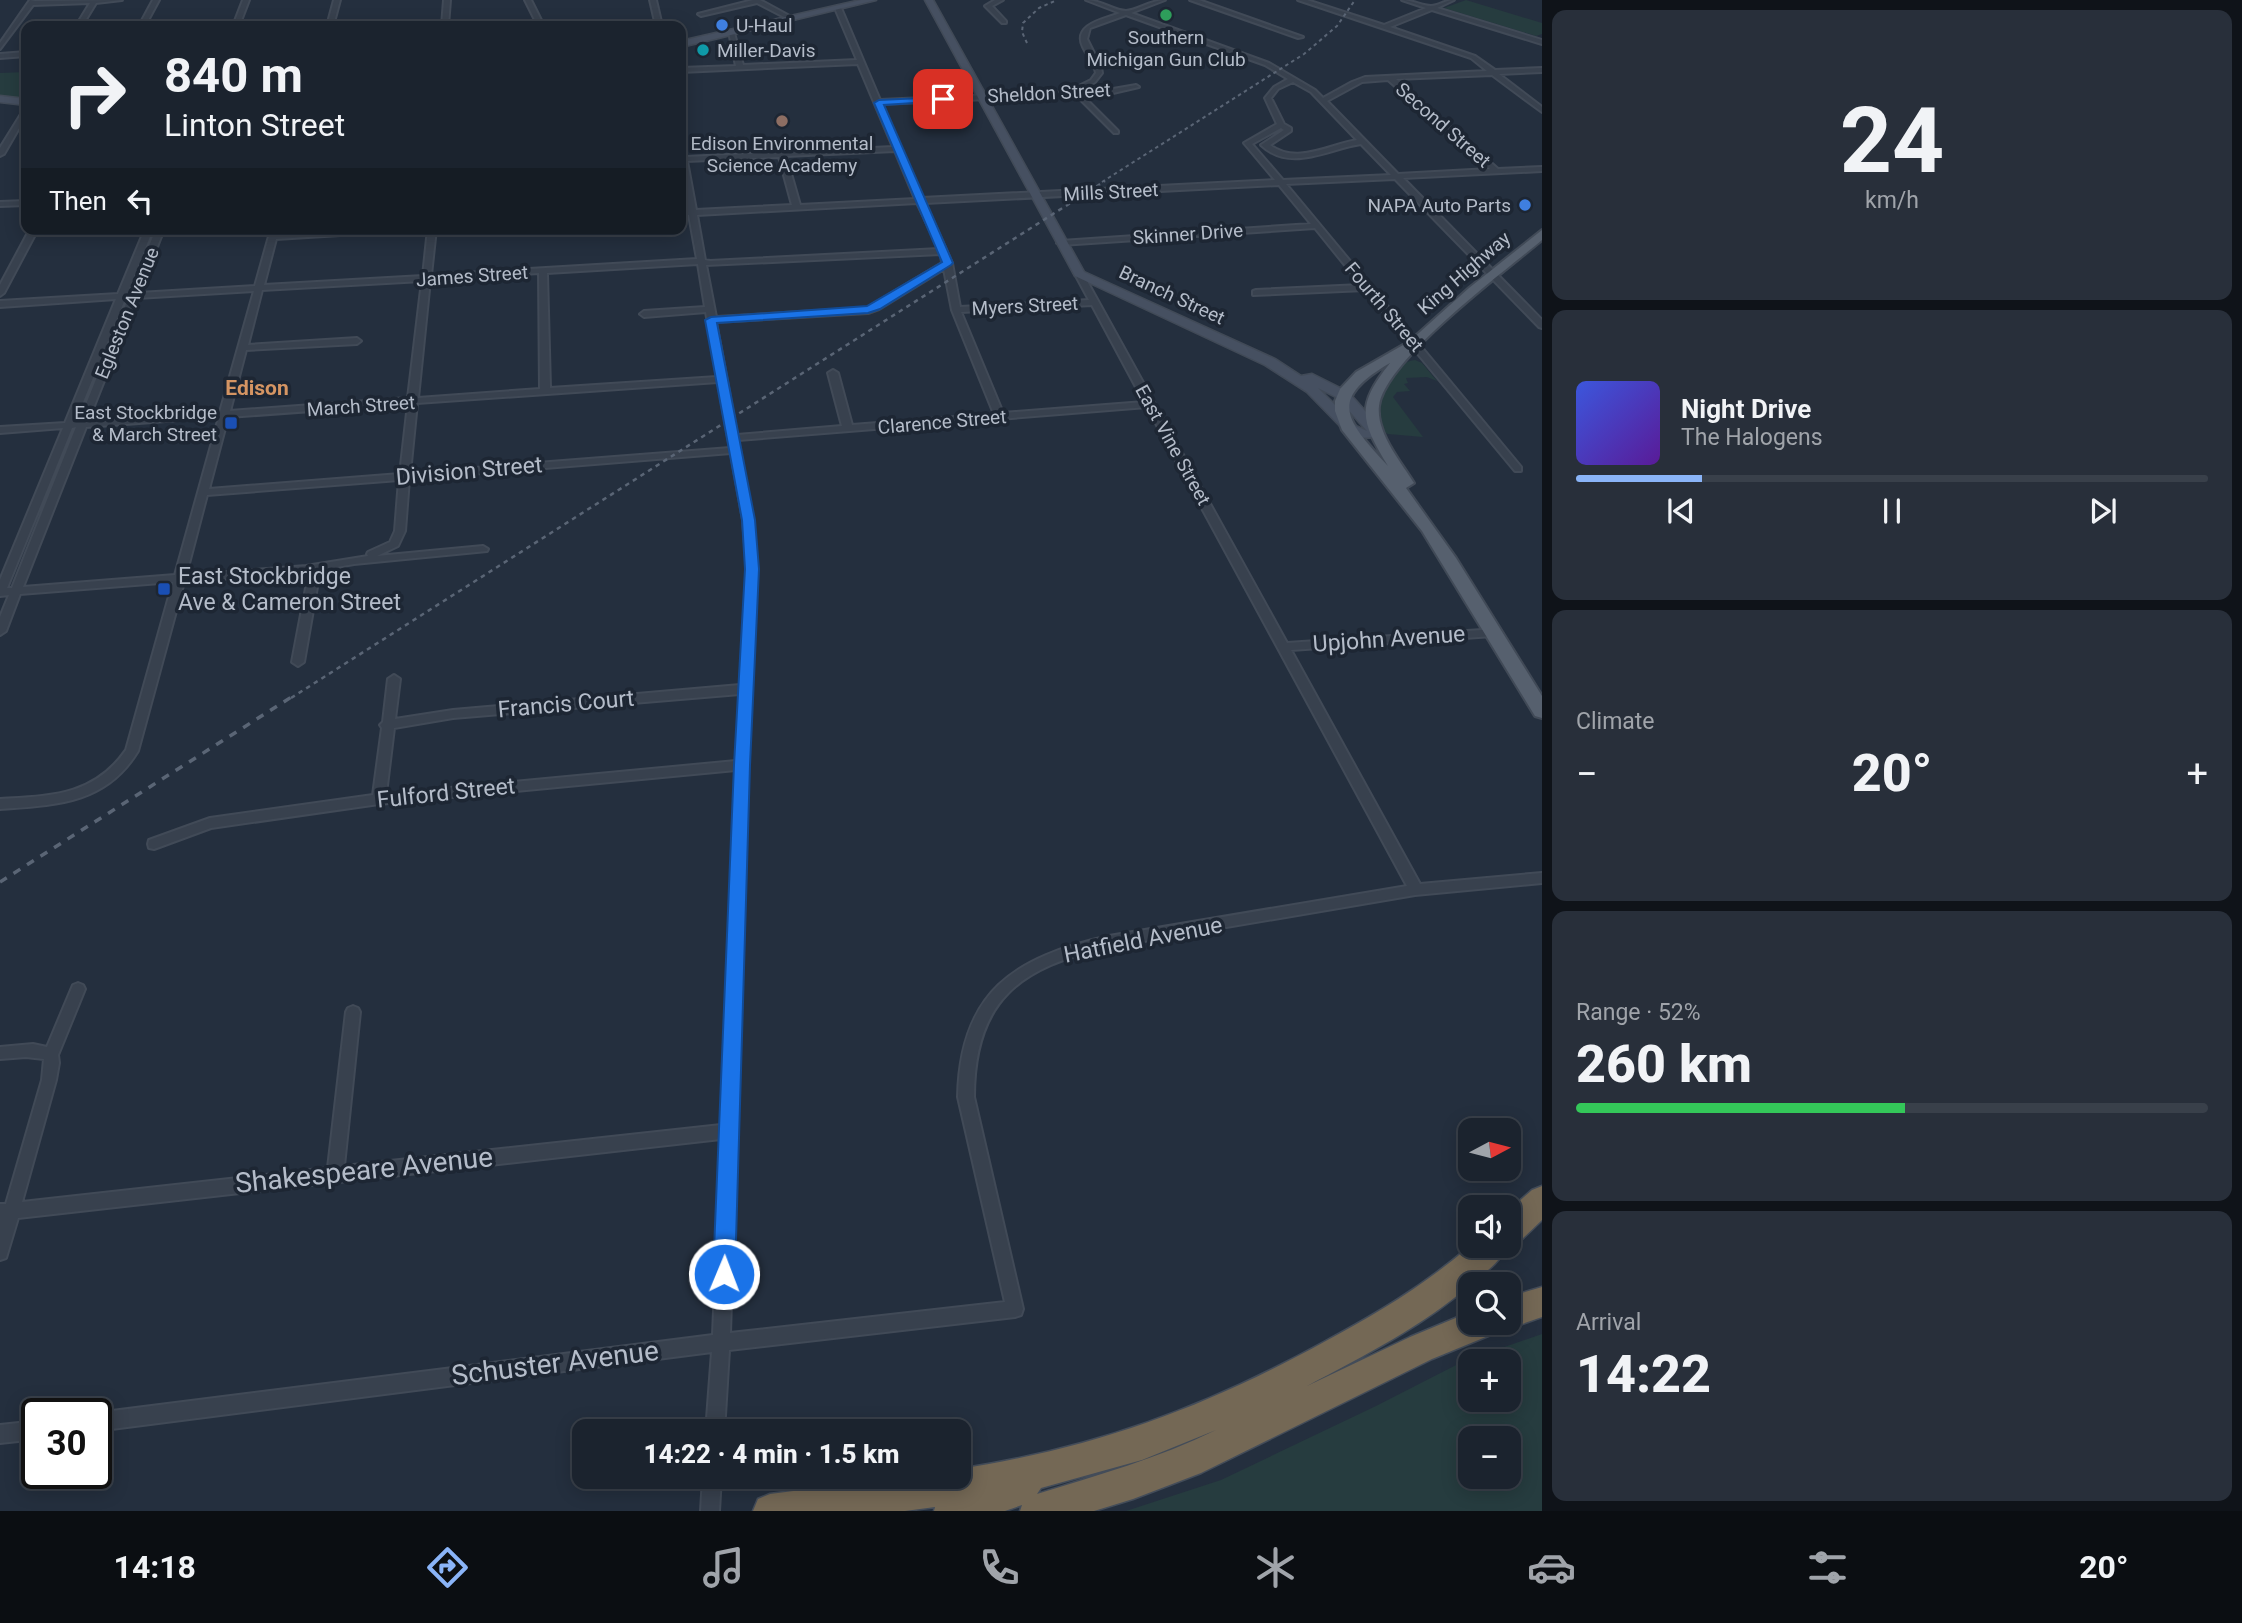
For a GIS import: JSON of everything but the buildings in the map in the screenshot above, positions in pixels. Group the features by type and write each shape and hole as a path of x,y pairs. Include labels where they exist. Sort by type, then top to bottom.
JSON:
{"highway":[{"path":"1521,1220 1542,1200"},
{"path":"770,1511 1030,1474 1116,1451 1202,1419 1297,1376 1435,1295 1478,1258"},
{"path":"1521,1309 1542,1302"},
{"path":"1037,1511 1133,1482 1189,1461 1421,1348 1458,1333"},
{"path":"951,1511 1020,1489 1030,1474"}],"main road":[{"name":"King Highway","path":"1542,234 1415,344 1379,384 1374,393 1372,408 1378,434 1427,525 1542,711"},
{"name":"King Highway","path":"1343,396 1350,383 1358,377 1415,344"},
{"path":"1343,396 1341,410 1347,427"},
{"name":"King Highway","path":"1347,427 1427,525"}],"street":[{"path":"0,47 32,2 119,0"},
{"path":"145,21 156,0"},
{"path":"238,21 246,0"},
{"path":"331,21 337,0"},
{"path":"445,21 447,0"},
{"path":"528,0 538,21"},
{"path":"653,0 658,21"},
{"path":"701,13 757,0 792,19"},
{"path":"686,43 792,19 843,4 872,0"},
{"name":"East Vine Street","path":"929,0 1416,890"},
{"path":"1000,0 989,4 1004,22"},
{"path":"1089,0 1267,64 1323,100 1542,325"},
{"path":"1063,93 1088,85 1099,73 1098,65 1082,41 1083,32 1099,21 1162,0"},
{"path":"1193,0 1300,37"},
{"path":"1301,0 1468,55 1542,110"},
{"path":"1405,0 1542,42"},
{"path":"1385,27 1451,0"},
{"path":"82,21 95,1"},
{"path":"843,4 861,62 920,201 944,250 956,310 1000,417"},
{"path":"0,28 14,27"},
{"path":"731,33 740,67"},
{"path":"0,55 21,54"},
{"path":"686,70 861,62"},
{"path":"1323,100 1333,98 1359,80 1542,70"},
{"name":"Second Street","path":"1390,78 1496,171"},
{"path":"1281,125 1268,98 1276,88 1293,79"},
{"name":"Sheldon Street","path":"879,103 1136,87"},
{"path":"1063,93 1082,98 1116,132"},
{"path":"0,99 21,101"},
{"path":"0,154 21,119"},
{"path":"1281,125 1288,128 1287,131 1265,145 1287,156 1322,154 1342,144 1364,141"},
{"path":"1250,146 1248,143 1281,125"},
{"name":"Fourth Street","path":"1250,146 1518,469"},
{"path":"686,164 782,154 898,149"},
{"path":"782,154 797,208"},
{"name":"Mills Street","path":"686,213 1542,169"},
{"path":"0,204 21,203"},
{"path":"686,213 700,261 748,520 752,557 716,1419"},
{"name":"Skinner Drive","path":"1061,243 1315,226"},
{"path":"0,293 31,235"},
{"name":"Egleston Avenue","path":"0,592 147,235"},
{"name":"Egleston Avenue","path":"0,631 158,235"},
{"path":"0,804 78,796 113,776 127,760 137,738 272,235"},
{"path":"354,561 385,550 398,539 431,235"},
{"path":"143,245 154,244"},
{"name":"James Street","path":"0,304 426,280 700,261 710,263 944,250"},
{"path":"644,314 710,315 868,310 948,263"},
{"path":"543,272 545,393"},
{"name":"Branch Street","path":"1079,274 1310,378 1343,396 1378,434"},
{"path":"1256,293 1367,287"},
{"path":"1093,301 1100,293 1120,293"},
{"name":"Myers Street","path":"956,310 1093,301"},
{"path":"242,348 357,341"},
{"name":"Branch Street","path":"1250,352 1312,389 1347,427"},
{"path":"96,358 109,357"},
{"path":"833,373 848,430"},
{"name":"March Street","path":"0,430 722,379"},
{"name":"Clarence Street","path":"734,444 848,430 1150,404"},
{"path":"1347,427 1361,435 1378,434"},
{"name":"Division Street","path":"203,492 404,476 734,444"},
{"path":"37,502 52,501"},
{"path":"0,592 315,568 354,561 483,549"},
{"path":"298,662 315,568"},
{"name":"Upjohn Avenue","path":"1284,647 1493,632"},
{"path":"379,799 386,725 394,679"},
{"name":"Francis Court","path":"386,725 453,714 746,689"},
{"name":"Fulford Street","path":"154,844 210,823 379,799 742,765"},
{"name":"Hatfield Avenue","path":"1015,1309 966,1097 965,1071 974,1031 983,1014 1001,991 1026,970 1079,949 1416,890 1542,878"},
{"path":"0,1252 6,1211 52,1067 51,1055 78,989"},
{"path":"335,1173 353,1013"},
{"path":"0,1053 28,1051 51,1055"},
{"name":"Shakespeare Avenue","path":"6,1211 727,1131"},
{"name":"Schuster Avenue","path":"112,1420 637,1352 1015,1309"},
{"path":"0,1434 21,1432"},
{"path":"710,1511 711,1489"}],"green space":[{"path":"1466,0 1542,23 1542,34 1536,36 1444,8"},
{"path":"21,72 21,98 0,96 0,73"},
{"path":"1415,360 1422,363 1437,381 1427,377 1406,378 1408,383 1404,384 1410,391 1397,392 1393,397 1423,437 1388,434 1384,432 1380,415 1383,392 1399,369 1407,362"},
{"path":"1542,1334 1542,1511 1126,1511 1221,1480 1458,1364 1458,1412 1521,1412 1521,1349 1499,1349"}],"railway":[{"path":"1027,43 1022,32 1023,23 1039,8 1057,0"},
{"path":"1102,182 1304,54 1337,26 1355,0"},
{"path":"291,698 1105,181"},
{"path":"0,882 293,696"}],"place":[{"name":"Southern Michigan Gun Club","path":"1166,15"},
{"name":"U-Haul","path":"722,25"},
{"name":"Miller-Davis","path":"703,50"},
{"name":"Edison Environmental Science Academy","path":"782,121"},
{"name":"NAPA Auto Parts","path":"1525,205"},
{"name":"East Stockbridge & March Street","path":"231,423"},
{"name":"East Stockbridge Ave & Cameron Street","path":"164,589"}],"district":[{"name":"Edison","path":"257,388"}],"route":[{"path":"724,1274 727,1131 752,569 748,520 711,320 868,310 948,263 879,103 943,99"}]}
